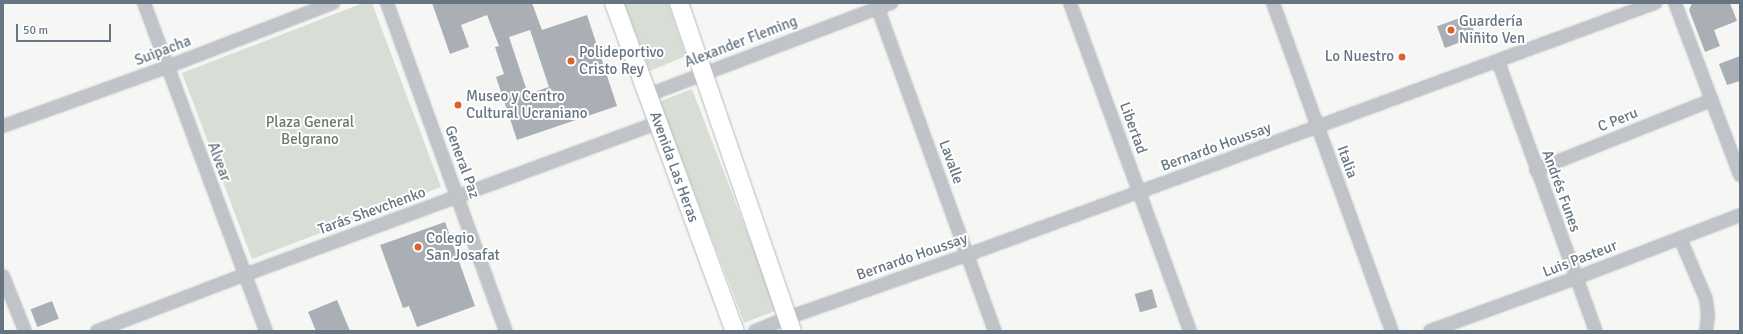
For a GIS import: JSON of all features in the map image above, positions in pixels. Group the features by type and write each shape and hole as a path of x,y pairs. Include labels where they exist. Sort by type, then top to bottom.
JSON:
{"main road":[{"name":"Avenida Las Heras","path":"614,3 735,331"},
{"path":"679,3 790,324"}],"street":[{"name":"Alvear","path":"144,3 266,331"},
{"name":"Suipacha","path":"3,126 167,67 333,3"},
{"name":"General Paz","path":"387,3 506,331"},
{"name":"Alexander Fleming","path":"648,95 877,5 891,3"},
{"name":"Libertad","path":"1070,3 1190,331"},
{"name":"Bernardo Houssay","path":"755,331 790,324 967,255 1498,62 1655,3"},
{"path":"1675,3 1740,175"},
{"name":"Italia","path":"1276,4 1318,127 1392,331"},
{"name":"Lavalle","path":"877,5 995,331"},
{"name":"Andrés Funes","path":"1498,62 1536,170 1596,331"},
{"name":"C Peru","path":"1536,170 1712,100"},
{"name":"Tarás Shevchenko","path":"97,331 657,122"},
{"name":"Luis Pasteur","path":"1430,331 1576,278 1740,215"},
{"path":"1680,238 1706,299 1708,315 1706,331"},
{"path":"3,276 25,331"}],"green space":[{"name":"Plaza General Belgrano","path":"363,3 372,3 441,187 252,259 182,73"},
{"path":"624,3 668,3 686,56 650,71"},
{"path":"692,89 777,310 744,323 659,102"}],"building":[{"name":"Polideportivo Cristo Rey","path":"432,3 532,3 542,30 587,15 617,106 517,140 496,77 504,74 495,47 499,46 487,15 461,25 469,47 450,54","holes":["530,30 549,87 528,94 509,37"]},
{"path":"1692,3 1730,3 1737,21 1714,30 1720,46 1705,52 1689,10"},
{"path":"1468,15 1476,37 1445,48 1437,26"},
{"path":"1740,56 1740,81 1727,85 1719,64"},
{"path":"445,222 475,306 417,327 409,306 403,308 380,245"},
{"path":"1152,289 1157,307 1140,312 1135,294"},
{"path":"337,300 350,331 316,331 308,312"},
{"path":"52,301 59,319 37,327 31,309"}],"place":[{"name":"Guardería Niñito Ven","path":"1451,30"},
{"name":"Lo Nuestro","path":"1402,57"},
{"name":"Polideportivo Cristo Rey","path":"571,61"},
{"name":"Museo y Centro Cultural Ucraniano","path":"458,105"},
{"name":"Colegio San Josafat","path":"418,247"}]}
